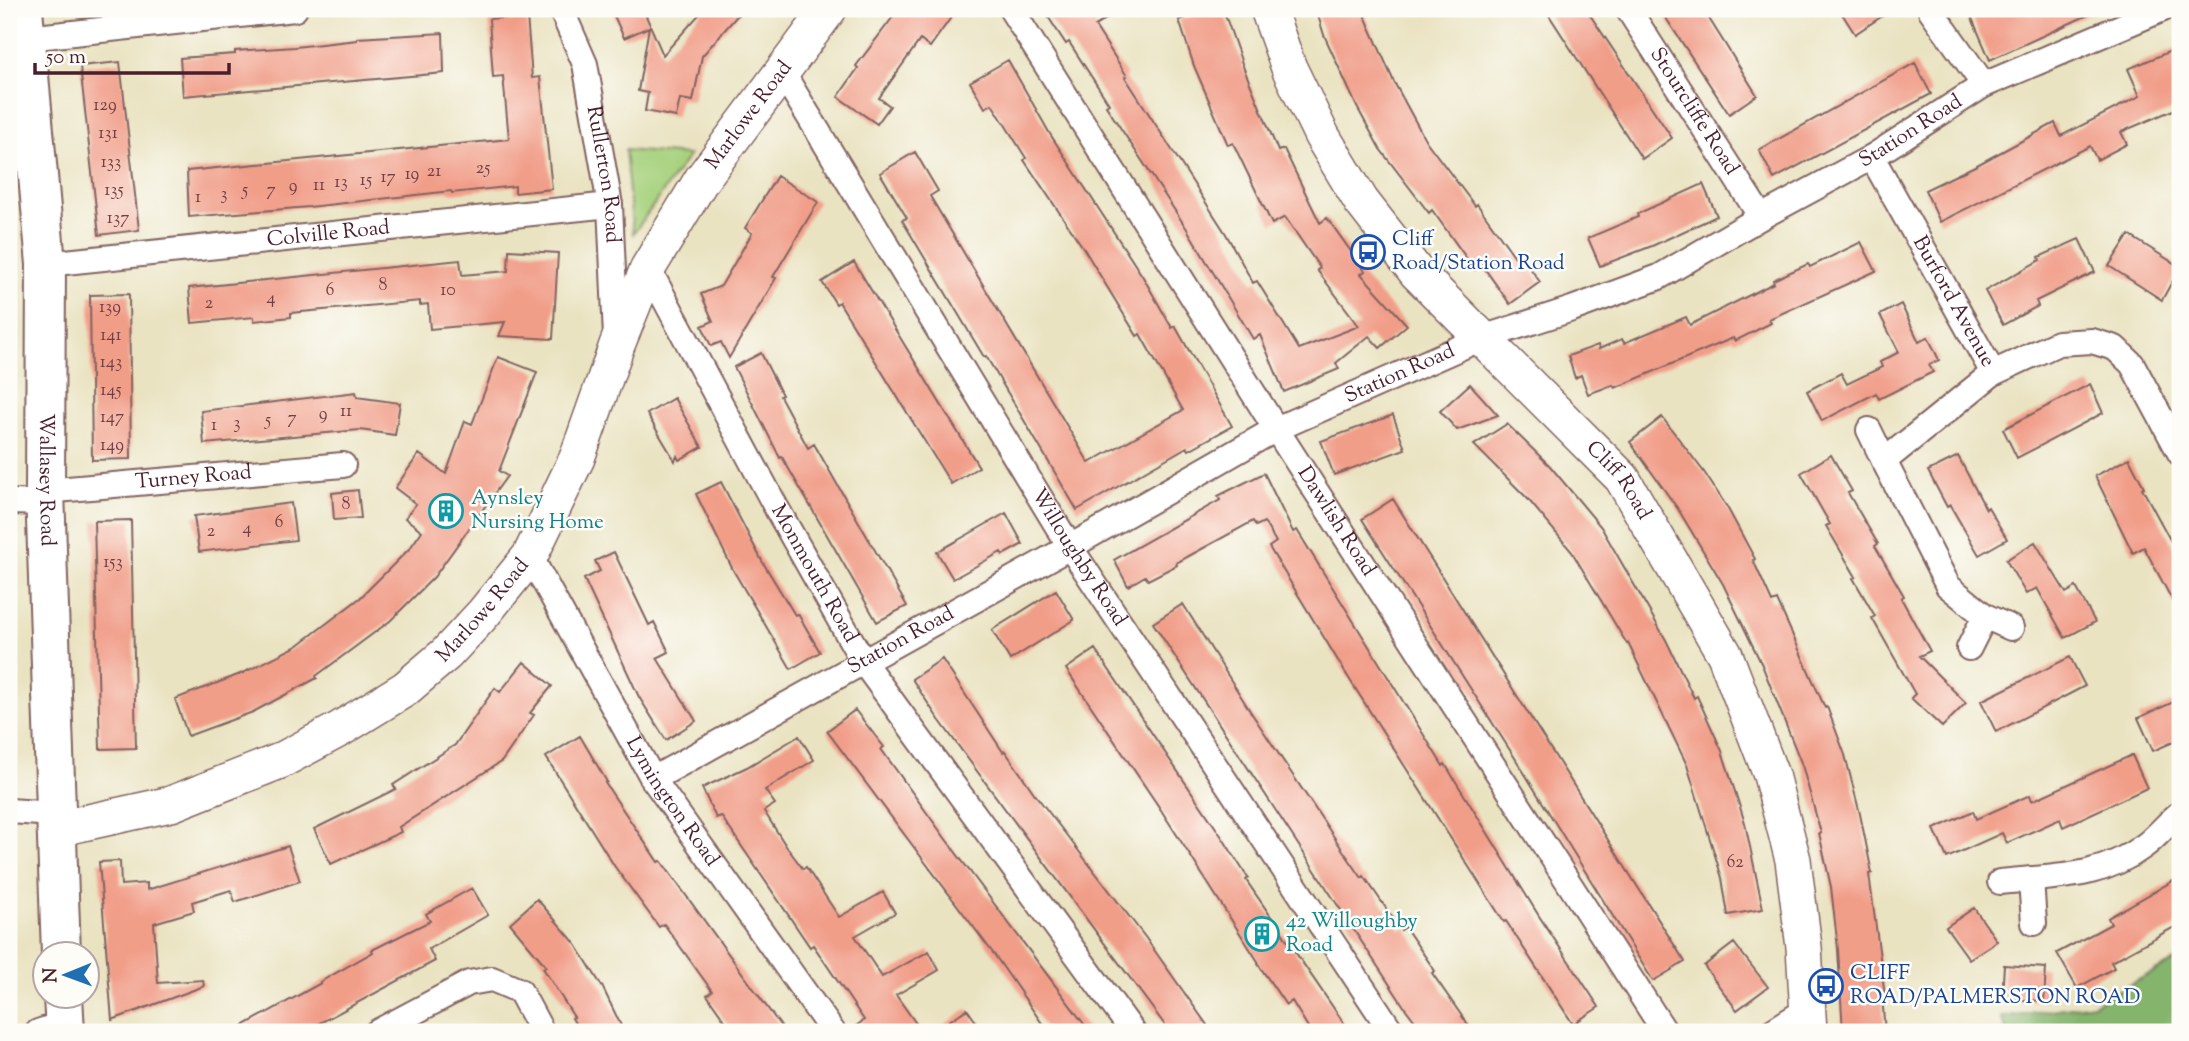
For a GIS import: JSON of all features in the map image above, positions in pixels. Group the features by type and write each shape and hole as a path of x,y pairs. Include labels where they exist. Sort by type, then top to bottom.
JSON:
{"main road":[{"name":"Wallasey Road","path":"25,24 46,264 46,497 60,940"}],"street":[{"path":"25,24 295,9"},
{"name":"Rullerton Road","path":"562,9 585,64 610,205 617,345"},
{"name":"Marlowe Road","path":"55,821 170,804 268,766 340,729 405,689 446,654 484,614 530,556 577,458 648,268 702,179 829,9"},
{"name":"Dawlish Road","path":"1011,9 1276,429 1665,1032"},
{"name":"Cliff Road","path":"1268,9 1289,68 1322,136 1361,201 1417,273 1622,478 1725,655 1771,775 1793,860 1804,947 1809,1024"},
{"name":"Stourcliffe Road","path":"1628,9 1761,217"},
{"path":"1930,9 1983,85"},
{"name":"Station Road","path":"653,779 864,663 1276,429 1482,338 1659,277 1761,217 1872,157 1983,85 2163,9"},
{"name":"Willoughby Road","path":"782,72 1070,547 1392,1032"},
{"name":"Burford Avenue","path":"1872,157 1993,373 2057,343 2092,341 2115,348 2132,365 2180,453"},
{"name":"Colville Road","path":"46,264 610,205"},
{"name":"Monmouth Road","path":"648,268 777,509 864,663 1133,1032"},
{"path":"1884,461 1993,373"},
{"path":"1869,430 1948,586 1985,616 2011,628"},
{"name":"Turney Road","path":"9,502 343,465"},
{"name":"Lymington Road","path":"530,556 653,779 833,1032"},
{"path":"1969,648 1985,616"},
{"path":"9,811 55,821"},
{"path":"2000,882 2080,875 2114,864 2145,845 2180,813"},
{"path":"2031,879 2034,923"},
{"path":"377,1032 469,983 492,979 520,991 541,1032"},
{"path":"1771,1032 1795,1017 1809,1024"}],"green space":[{"path":"625,150 689,155 633,234"},
{"path":"2180,958 2180,1032 2007,1032 2001,1017 2093,1004"}],"building":[{"path":"611,9 643,9 663,55 704,9 743,9 702,56 693,101 680,99 676,117 645,111 648,93 638,91 649,27 624,38"},
{"path":"899,9 957,9 930,47 920,40 879,98 890,106 877,124 838,97 858,68 856,66"},
{"path":"1043,9 1122,9 1095,26 1226,234 1253,283 1257,281 1299,349 1359,326 1317,270 1320,268 1285,217 1272,224 1233,143 1228,145 1194,66 1179,20 1213,9 1223,9 1278,151 1284,149 1320,223 1327,218 1365,271 1361,274 1407,325 1380,348 1369,336 1336,363 1339,369 1284,392 1260,335 1253,339 1187,229 1106,106 1109,104 1069,42 1066,44"},
{"path":"1316,9 1362,9 1394,82 1426,141 1475,206 1477,204 1515,257 1520,254 1540,282 1510,304 1482,265 1475,270 1432,210 1429,213 1380,149 1357,107 1324,35"},
{"path":"1545,9 1586,9 1672,138 1642,159"},
{"path":"1660,9 1703,9 1757,95 1729,114"},
{"path":"1839,9 1893,9 1855,34"},
{"path":"1968,9 2101,9 1990,60"},
{"path":"527,16 532,78 540,77 552,189 515,193 515,186 189,217 187,171 509,139 503,76 493,77 489,19"},
{"path":"443,33 444,73 183,96 180,58 235,54 235,51 295,47 357,38"},
{"path":"2180,47 2180,107 2121,132 2127,144 2097,160 2090,146 1940,222 1925,190 2055,123 2061,136 2140,96 2128,69"},
{"path":"1008,60 1050,134 1143,277 1172,328 1175,326 1232,426 1189,450 1187,447 1077,510 902,220 907,218 880,173 915,152 938,191 930,196 1089,463 1183,410 1140,334 1137,336 1084,249 1024,160 1026,158 992,104 985,108 970,82"},
{"path":"120,62 139,230 99,235 80,66"},
{"path":"1915,63 1931,94 1774,179 1759,150"},
{"path":"777,176 818,202 729,358 721,342 711,346 702,326 713,321 701,294 721,286 752,233 745,228"},
{"path":"1703,184 1717,216 1600,266 1588,238 1638,217 1637,214"},
{"path":"2129,235 2180,267 2162,300 2109,266"},
{"path":"2079,239 2095,272 2036,301 2038,306 2003,325 1985,291 2040,260 2039,257"},
{"path":"1861,242 1876,271 1769,319 1771,323 1735,341 1733,338 1615,388 1613,385 1588,394 1581,375 1575,378 1568,356 1598,345 1599,349 1622,339 1624,343 1686,317 1690,325 1774,283 1773,280 1808,264 1810,267"},
{"path":"509,250 558,253 553,339 499,336 505,322 430,329 428,304 420,305 420,301 291,313 291,317 254,321 254,317 192,323 189,288 460,260 462,275 508,271"},
{"path":"854,262 979,467 951,484 839,302 836,304 822,282"},
{"path":"129,294 131,459 92,460 90,295"},
{"path":"1901,304 1919,342 1928,337 1939,360 1929,365 1933,372 1879,399 1876,393 1822,421 1807,391 1841,373 1847,384 1882,367 1880,362 1899,352 1880,315"},
{"path":"761,353 808,448 814,444 907,606 877,622 782,457 780,458 734,367"},
{"path":"498,357 537,372 499,471 507,476 434,577 390,621 316,676 317,678 253,712 188,736 175,699 243,673 297,646 360,598 410,548 422,531 405,518 416,504 395,488 419,454 446,474 465,421 472,424"},
{"path":"1470,384 1498,415 1457,430 1440,411"},
{"path":"2090,384 2103,413 2017,458 2003,429"},
{"path":"356,392 357,397 400,403 395,435 360,430 204,444 201,411"},
{"path":"674,398 702,447 679,460 677,456 675,461 647,414"},
{"path":"1393,415 1405,449 1334,475 1321,441"},
{"path":"1662,417 1727,507 1755,559 1753,560 1772,602 1777,600 1825,708 1827,707 1845,755 1872,873 1869,874 1885,996 1882,996 1885,1032 1843,1032 1831,887 1821,833 1802,765 1762,665 1723,584 1678,509 1630,442"},
{"path":"1507,424 1550,466 1601,527 1666,640 1694,698 1697,696 1722,751 1745,823 1763,909 1728,915 1722,878 1687,765 1628,643 1572,552 1527,498 1474,445"},
{"path":"1831,455 1852,491 1848,493 1878,544 1875,546 1904,596 1901,598 1930,651 1919,656 1966,703 1942,727 1911,698 1915,694 1872,618 1875,616 1853,578 1856,577 1826,526 1830,524 1801,473"},
{"path":"1958,456 1986,509 1988,507 2007,539 1979,555 1950,505 1947,507 1928,471"},
{"path":"2129,458 2180,558 2180,615 2144,547 2133,553 2095,476"},
{"path":"1264,473 1293,532 1297,530 1443,766 1445,764 1599,1007 1573,1024 1506,921 1504,922 1348,677 1269,547 1276,542 1264,522 1256,526 1253,521 1176,563 1177,565 1148,580 1145,576 1128,586 1114,560 1220,500 1218,496"},
{"path":"721,482 762,561 820,652 791,669 733,570 696,494"},
{"path":"358,490 361,518 334,520 332,493"},
{"path":"1393,499 1685,962 1653,981 1362,519"},
{"path":"291,503 296,540 199,552 194,516"},
{"path":"1006,513 1023,544 1003,555 1001,552 953,579 937,552"},
{"path":"131,520 136,748 100,749 94,521"},
{"path":"2035,542 2066,593 2076,587 2095,622 2065,638 2037,588 2026,594 2006,560"},
{"path":"614,552 649,625 654,622 669,652 657,658 696,721 666,740 639,697 584,579 600,571 595,561"},
{"path":"1056,590 1074,620 1010,660 992,630"},
{"path":"1183,604 1344,852 1401,930 1405,927 1435,971 1432,973 1473,1032 1423,1032 1405,1008 1153,623"},
{"path":"1095,649 1222,837 1248,878 1246,880 1350,1032 1311,1032 1292,1001 1286,1005 1258,964 1159,807 1066,669"},
{"path":"2070,657 2085,686 1996,732 1981,701"},
{"path":"942,659 1003,752 1005,751 1145,937 1207,1025 1197,1032 1170,1032 937,717 912,679"},
{"path":"524,662 552,686 530,713 534,715 502,761 399,827 401,832 331,864 314,829 396,789 393,785 455,745 495,688 500,692"},
{"path":"2180,699 2180,739 2153,751 2138,718"},
{"path":"855,710 884,747 881,749 945,838 1090,1032 1048,1032 996,957 827,731"},
{"path":"580,736 607,782 605,783 658,862 661,861 785,1032 733,1032 707,995 712,991 664,924 659,927 615,867 546,757"},
{"path":"799,736 814,760 765,790 775,804 764,811 786,846 803,869 806,867 839,917 883,892 895,913 855,936 882,977 929,951 939,970 896,995 922,1032 848,1032 864,1020 813,945 810,947 721,816 716,818 702,788 747,767"},
{"path":"2132,755 2147,788 2063,827 2060,819 2007,843 2002,833 1947,858 1934,829 1973,811 1976,819 2030,795 2032,801"},
{"path":"288,846 300,881 235,902 231,890 192,902 194,911 154,923 158,983 203,980 204,986 112,1020 99,862 120,861 121,885 147,883 147,890"},
{"path":"2180,877 2180,924 2111,962 2114,968 2077,988 2057,953 2111,924 2108,918"},
{"path":"472,888 488,915 429,949 435,961 303,1032 232,1032 321,983 373,952 372,950 430,921 426,914"},
{"path":"537,899 575,943 603,988 624,1032 580,1032 572,1018 574,1017 543,968 546,966 510,923"},
{"path":"1974,908 1997,941 1969,959 1946,927"},
{"path":"1734,943 1768,987 1737,1010 1704,966"},
{"path":"2004,965 2046,968 2044,1001 2002,999"},
{"path":"967,1009 983,1032 933,1032"}],"place":[{"name":"Cliff Road/Station Road","path":"1368,252"},
{"name":"Aynsley Nursing Home","path":"446,511"},
{"name":"42 Willoughby Road","path":"1262,934"},
{"name":"CLIFF ROAD/PALMERSTON ROAD","path":"1826,986"}]}
